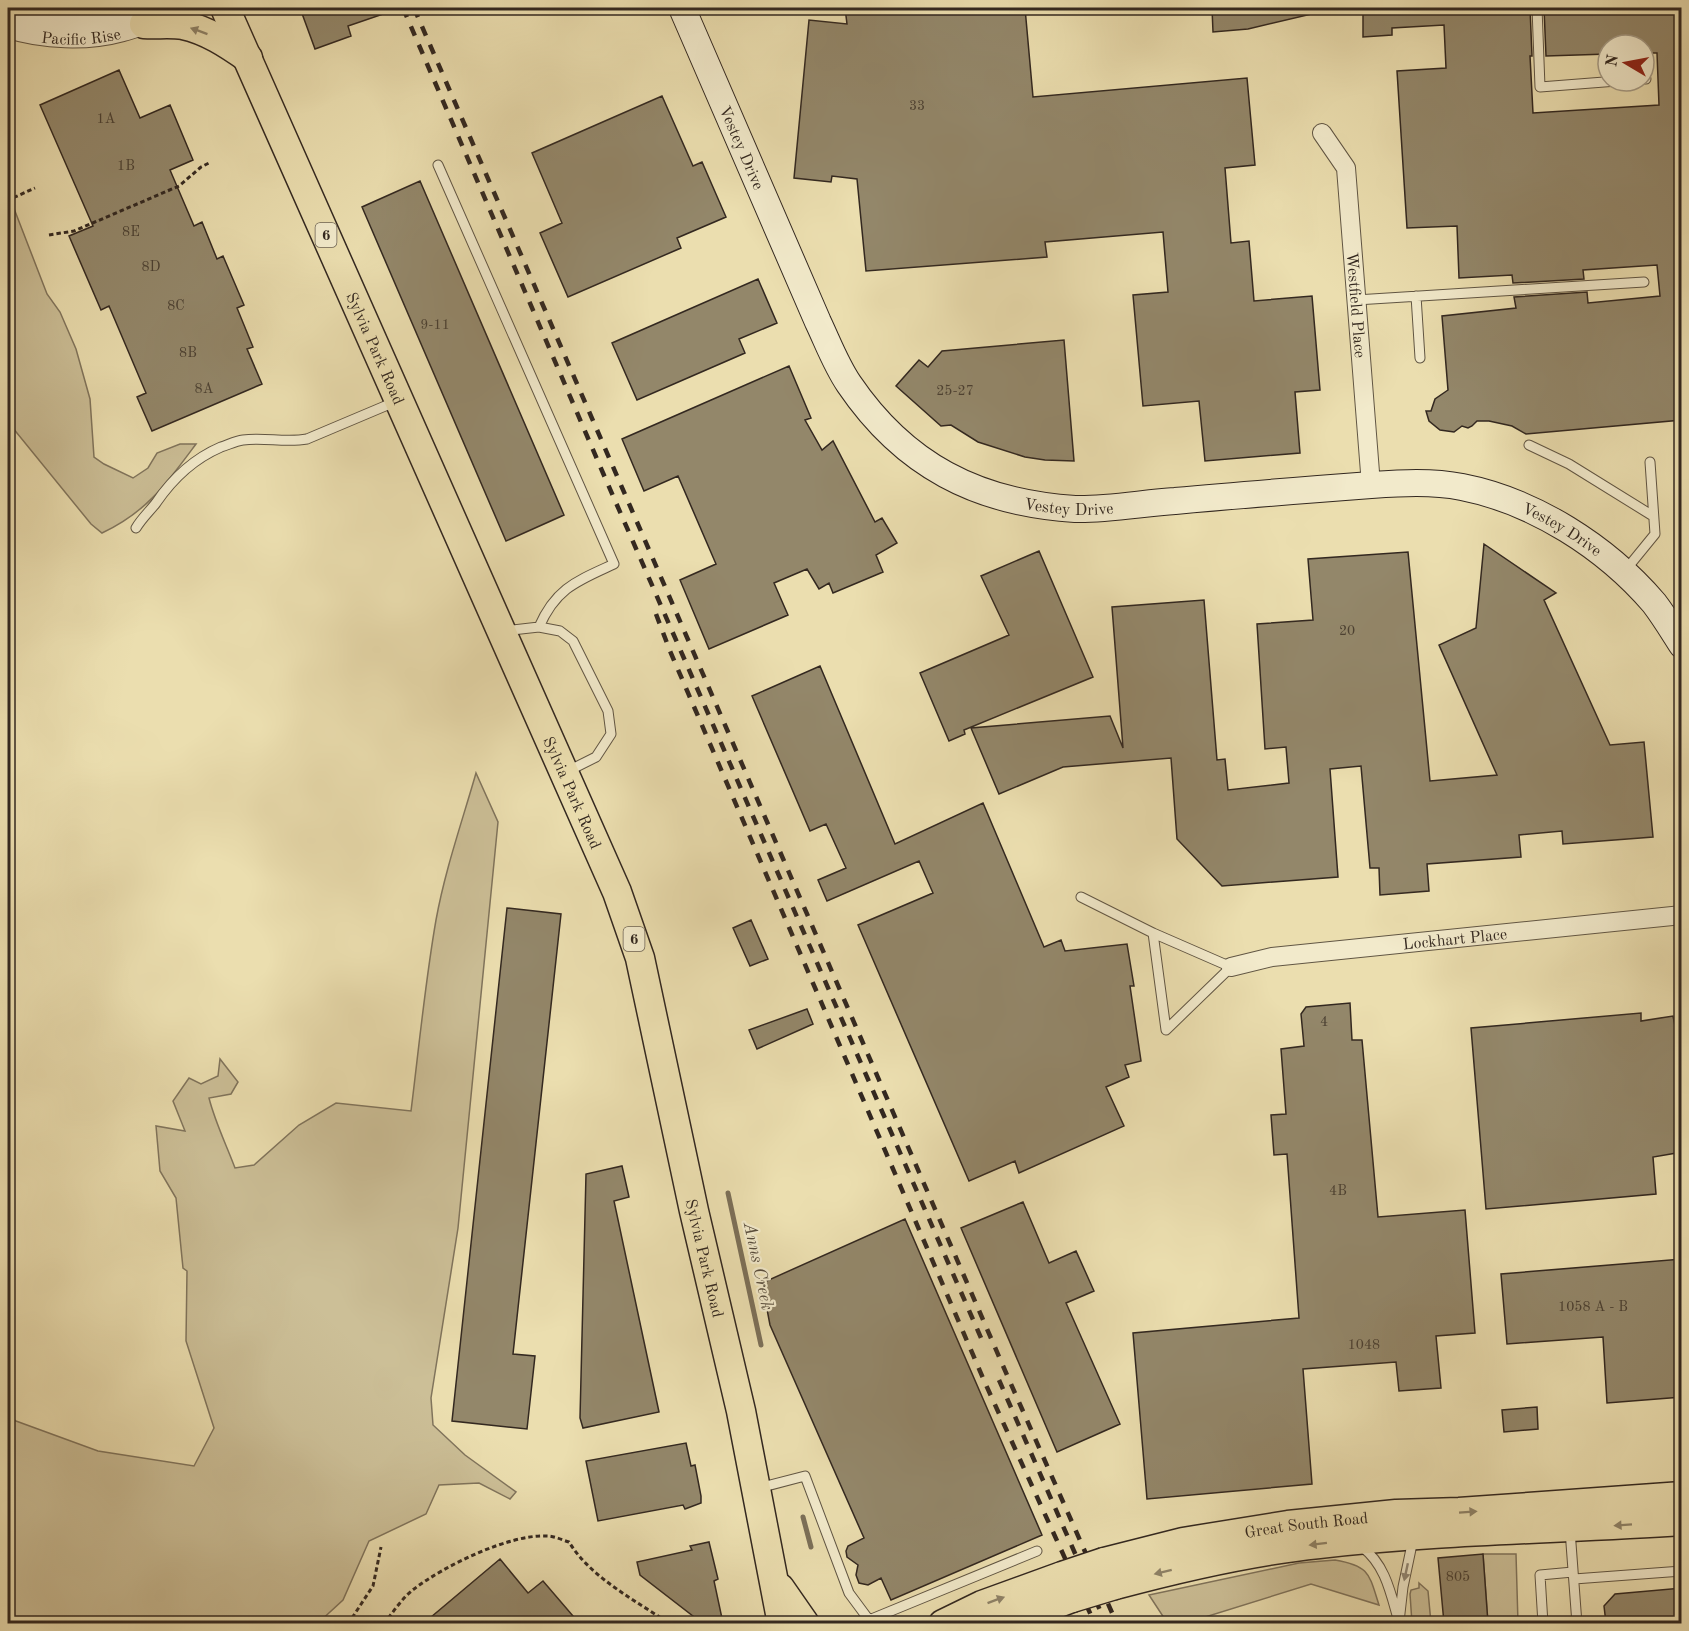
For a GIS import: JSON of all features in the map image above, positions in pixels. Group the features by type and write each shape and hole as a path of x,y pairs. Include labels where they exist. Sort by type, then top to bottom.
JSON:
{"main road":[{"name":"Sylvia Park Road","path":"225,8 617,892 640,958 694,1211 741,1412 783,1623"},
{"path":"140,12 201,30 225,42 248,58"},
{"name":"Great South Road","path":"1581,1516 1682,1496"},
{"name":"Great South Road","path":"1110,1573 1164,1572 1274,1550 1353,1540 1459,1512 1682,1521"},
{"name":"Great South Road","path":"943,1623 982,1605 1067,1587 1110,1573 1183,1542 1288,1525 1410,1525"},
{"path":"775,1582 806,1623"},
{"name":"Great South Road","path":"1003,1623 1067,1587"}],"street":[{"name":"Pacific Rise","path":"8,18 26,24 103,23 140,12 184,8"},
{"name":"Vestey Drive","path":"682,8 838,364 874,418 923,462 961,483 1015,502 1077,509 1371,485 1415,483 1462,487 1515,503 1556,523 1609,558 1654,604 1682,645"},
{"name":"Pacific Rise","path":"8,29 27,35 84,38 123,32 140,12"},
{"name":"Westfield Place","path":"1322,133 1346,168 1371,485"},
{"name":"Lockhart Place","path":"1231,967 1272,957 1682,915"}],"lane":[{"path":"1536,8 1540,87 1596,83"},
{"path":"438,165 614,564 573,583 550,604 539,627"},
{"path":"1356,300 1644,282"},
{"path":"1416,296 1420,358"},
{"path":"136,528 179,474 194,461 212,451 239,440 294,442 307,440 399,400"},
{"path":"1529,445 1569,464 1653,516"},
{"path":"1623,573 1654,534 1650,462"},
{"path":"501,631 539,627 560,631 573,640 608,711 611,734 596,757 564,773"},
{"path":"1081,897 1153,933 1231,967 1166,1030 1153,933"},
{"path":"757,1489 805,1476 849,1593 869,1620 1037,1551"},
{"path":"1577,1623 1573,1576 1581,1516"},
{"path":"1399,1623 1403,1587 1411,1549 1410,1525"},
{"path":"1353,1540 1370,1553 1378,1563 1386,1580 1399,1623"},
{"path":"1543,1623 1540,1575 1573,1576 1682,1571"}],"path":[{"path":"49,235 74,231 179,186 201,167 211,162"},
{"path":"8,182 15,197 35,188"},
{"path":"384,1623 412,1590 440,1572 487,1549 515,1540 547,1536 569,1542 576,1554 612,1586 670,1623"},
{"path":"348,1623 373,1586 381,1547"}],"shaded area":[{"path":"8,193 47,294 60,312 76,349 90,399 94,457 133,478 148,468 157,453 180,444 196,444 165,484 144,506 118,525 102,533 91,524 8,422"},
{"path":"476,773 498,822 458,1228 431,1398 433,1425 465,1455 516,1492 510,1499 479,1483 439,1485 426,1514 369,1541 343,1600 318,1623 8,1623 8,1416 98,1451 194,1466 214,1428 186,1341 187,1271 183,1268 176,1198 160,1171 156,1126 185,1131 173,1101 189,1078 201,1084 218,1076 220,1059 238,1082 231,1094 209,1098 235,1168 254,1165 299,1125 336,1103 411,1111 436,920 449,864"},
{"path":"1483,1554 1516,1554 1518,1623 1488,1623"},
{"path":"1335,1560 1355,1565 1366,1573 1379,1605 1311,1584 1186,1623 1168,1624 1149,1595 1299,1563"},
{"path":"1419,1583 1428,1591 1431,1623 1412,1623 1410,1594 1411,1590 1419,1588"}],"building":[{"path":"300,8 395,8 395,10 348,26 351,36 315,49"},
{"path":"845,8 1025,8 1033,97 1247,78 1255,165 1225,168 1231,243 1249,241 1254,301 1312,296 1320,390 1295,392 1300,453 1205,461 1199,401 1143,406 1133,295 1168,292 1163,232 1045,242 1047,257 866,271 857,179 832,176 831,182 794,178 809,20 847,24"},
{"path":"1212,8 1315,8 1316,13 1248,29 1213,32"},
{"path":"1369,8 1530,8 1533,113 1659,105 1656,33 1596,33 1596,54 1546,56 1544,8 1682,8 1682,420 1526,434 1512,426 1489,421 1477,421 1468,428 1462,426 1454,432 1440,430 1429,421 1426,411 1431,411 1435,399 1448,390 1442,316 1516,308 1514,297 1587,292 1588,303 1660,296 1657,265 1583,270 1584,279 1513,283 1512,275 1459,278 1457,226 1407,228 1397,71 1446,68 1444,25 1392,28 1392,35 1363,37 1363,11"},
{"path":"119,70 140,118 170,105 193,160 170,170 194,226 202,222 217,259 223,256 244,305 237,308 253,347 247,349 262,384 152,431 137,397 146,393 109,306 101,310 69,236 93,226 40,105"},
{"path":"662,96 693,166 702,162 726,217 677,238 681,248 568,297 540,233 562,223 532,153"},
{"path":"420,181 564,515 506,541 362,207"},
{"path":"758,279 777,323 739,339 745,353 637,400 612,343"},
{"path":"1064,340 1074,461 1025,457 978,442 951,425 941,426 896,386 919,360 928,367 942,351"},
{"path":"789,366 811,418 805,420 822,450 833,441 875,522 882,518 897,543 876,555 883,572 833,593 829,583 819,589 807,569 774,583 788,615 709,649 680,580 716,564 678,476 644,491 622,439"},
{"path":"1484,544 1556,593 1544,600 1610,745 1644,742 1653,837 1563,844 1562,831 1519,835 1521,857 1427,864 1429,891 1380,895 1379,868 1370,868 1361,766 1330,769 1338,877 1222,886 1177,839 1171,758 1063,767 999,794 971,728 1110,716 1123,748 1112,607 1204,600 1217,760 1225,759 1228,790 1289,783 1286,747 1265,749 1257,624 1313,620 1308,559 1408,552 1430,781 1497,775 1439,645 1476,628"},
{"path":"1039,551 1093,677 964,730 965,734 949,741 920,673 1009,635 981,576"},
{"path":"820,666 895,844 983,803 1044,947 1061,940 1065,951 1127,944 1134,986 1130,986 1141,1061 1125,1065 1129,1077 1106,1087 1124,1126 1019,1173 1015,1161 969,1181 858,925 933,893 919,861 827,901 818,880 846,868 826,824 810,831 752,696"},
{"path":"507,908 561,914 513,1354 535,1356 527,1429 452,1421"},
{"path":"751,920 768,959 750,966 733,928"},
{"path":"1350,1003 1352,1040 1362,1040 1378,1217 1465,1210 1475,1333 1436,1336 1441,1388 1399,1391 1396,1362 1303,1369 1312,1484 1147,1499 1133,1333 1299,1318 1287,1154 1274,1155 1271,1115 1286,1114 1281,1049 1304,1046 1301,1014 1306,1007"},
{"path":"807,1009 813,1024 757,1049 749,1030"},
{"path":"1641,1013 1641,1021 1673,1016 1677,1036 1682,1036 1682,1152 1653,1157 1656,1194 1486,1209 1471,1028"},
{"path":"622,1166 629,1197 614,1201 659,1412 583,1428 580,1418 586,1174"},
{"path":"1023,1202 1049,1263 1076,1251 1094,1291 1066,1303 1120,1424 1057,1452 961,1228"},
{"path":"905,1219 1042,1535 891,1600 881,1578 868,1585 859,1583 856,1575 858,1565 847,1557 848,1546 864,1538 770,1325 762,1283"},
{"path":"1682,1259 1682,1397 1607,1403 1603,1337 1507,1344 1501,1274"},
{"path":"1537,1407 1538,1429 1504,1432 1502,1410"},
{"path":"686,1443 691,1466 695,1465 701,1503 685,1509 683,1505 598,1521 586,1461"},
{"path":"709,1542 718,1579 714,1581 723,1623 702,1623 640,1575 637,1562 692,1550 690,1546"},
{"path":"1483,1554 1488,1623 1444,1623 1438,1558"},
{"path":"500,1559 528,1593 543,1581 579,1623 424,1623"},
{"path":"1682,1588 1682,1623 1606,1623 1604,1606 1615,1594"}],"waterway":[{"name":"Anns Creek","path":"728,1193 761,1345"},
{"name":"Anns Creek","path":"803,1517 811,1547"}],"railway":[{"path":"403,8 603,473 985,1347"},
{"path":"414,8 1117,1624"},
{"path":"656,614 986,1385 1095,1624"},
{"path":"999,1380 1106,1624"}]}
